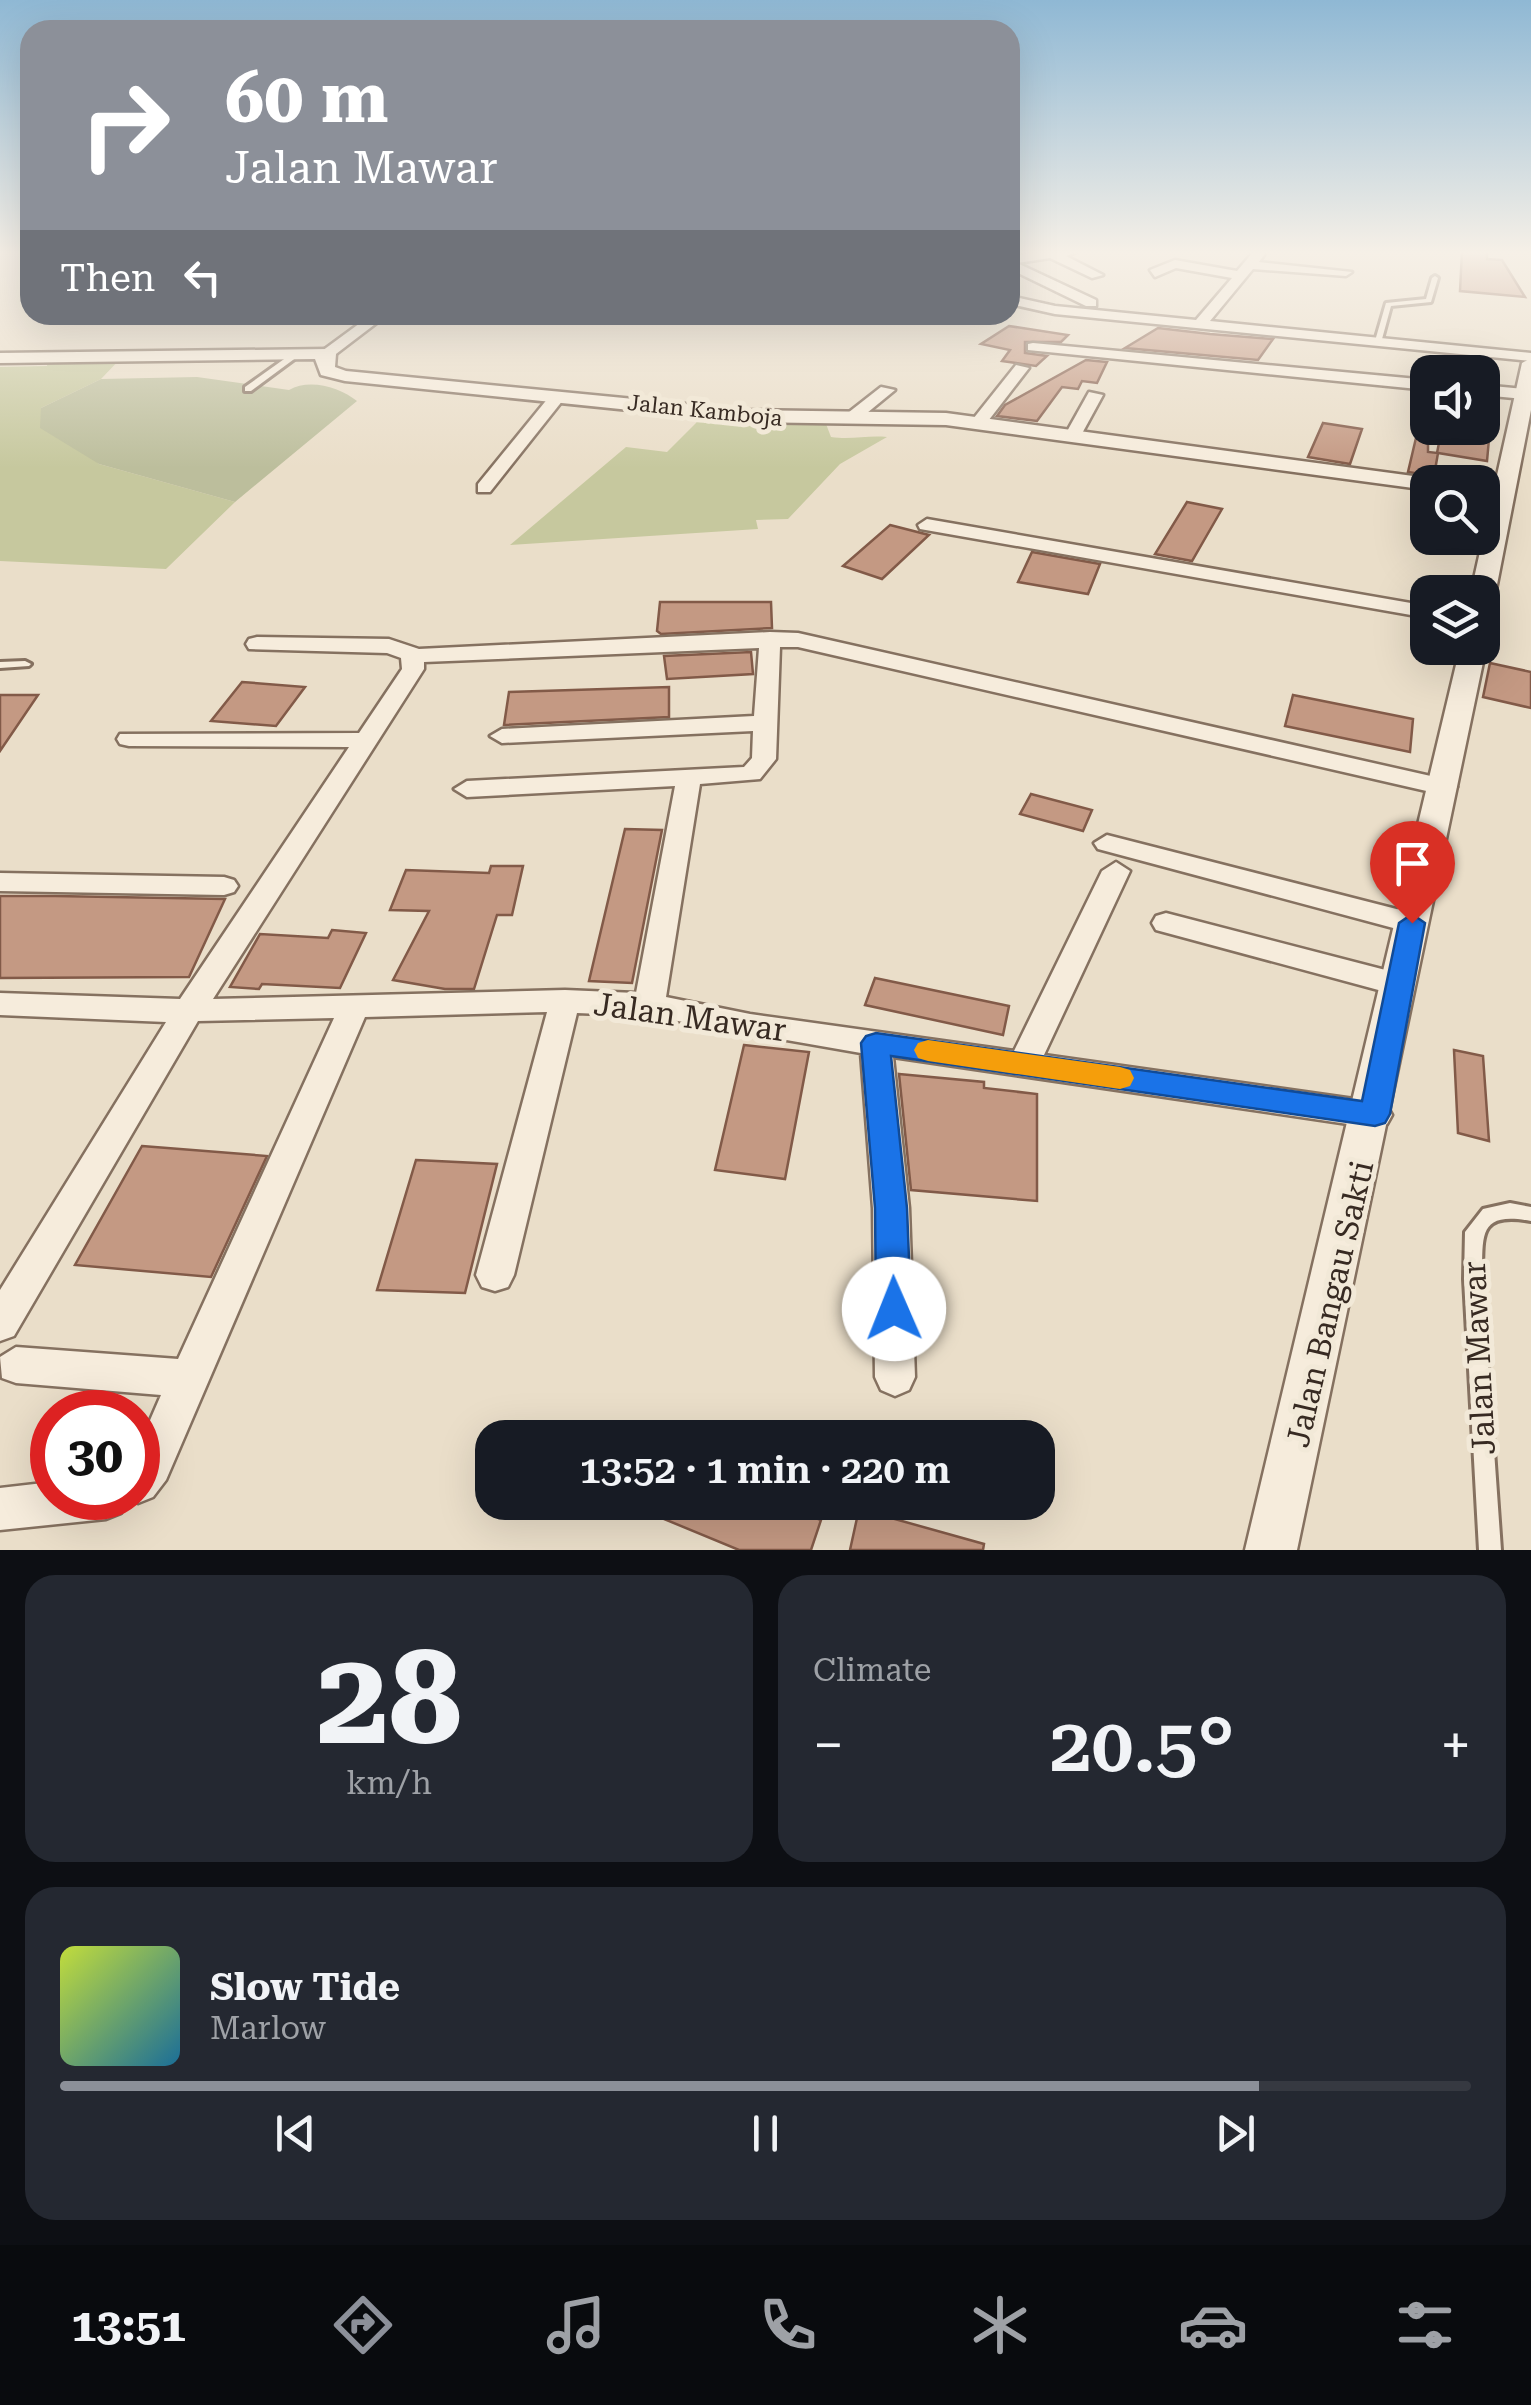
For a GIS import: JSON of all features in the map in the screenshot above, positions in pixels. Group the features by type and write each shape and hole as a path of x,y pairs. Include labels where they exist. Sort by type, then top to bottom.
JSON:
{"street":[{"path":"1193,323 1378,340 1531,360 1500,471"},
{"path":"0,358 327,354 366,325"},
{"path":"1033,347 1410,382"},
{"name":"Jalan Kamboja","path":"327,354 323,361 328,371 345,376 748,416 915,416 979,422 1410,482"},
{"path":"979,422 1020,368"},
{"path":"850,419 887,390"},
{"path":"1500,392 1524,394"},
{"path":"484,488 560,395"},
{"path":"1073,435 1095,396"},
{"path":"928,524 1410,609"},
{"path":"467,790 688,781 732,778 757,771 764,759 770,638"},
{"path":"257,644 389,646 413,656 770,638 892,658 1444,787"},
{"path":"0,1324 190,1009 413,670 413,656"},
{"name":"Jalan Bangau Sakti","path":"1271,1550 1375,1114 1398,984 1469,665"},
{"path":"502,736 763,723"},
{"path":"129,738 364,740"},
{"path":"649,1005 688,781"},
{"path":"1024,1064 1111,857 1412,923"},
{"path":"0,882 224,886"},
{"path":"1166,923 1398,984"},
{"path":"495,1275 565,1001"},
{"name":"Jalan Mawar","path":"0,1004 190,1009 565,1001 649,1005 876,1043 1375,1114"},
{"path":"160,1446 355,1006"},
{"path":"876,1043 891,1208 895,1377"},
{"path":"16,1366 190,1379"},
{"path":"0,1509 30,1506"}],"lane":[{"path":"1378,340 1383,323"},
{"path":"248,389 296,354"},
{"path":"0,665 26,664"},
{"name":"Jalan Mawar","path":"1490,1550 1472,1280 1474,1232 1489,1214 1531,1214"}],"green space":[{"path":"122,357 101,379 41,408 99,464 235,502 166,569 0,561 0,367 47,366 48,358"},
{"path":"197,377 289,390 297,386 324,386 357,401 235,502 99,464 40,428 41,408 101,379"},
{"path":"704,415 826,424 831,437 887,437 840,464 788,519 756,520 758,529 510,545 626,447 667,452"}],"building":[{"path":"1009,326 1068,335 1061,342 1025,342 1025,353 1047,356 1036,366 1002,361 1010,350 981,344"},
{"path":"1158,328 1273,339 1258,360 1125,348"},
{"path":"1086,360 1107,362 1097,383 1082,381 1078,389 1062,387 1037,421 997,416 1005,405"},
{"path":"1323,423 1362,429 1350,464 1308,457"},
{"path":"1414,445 1428,445 1428,452 1437,453 1439,445 1488,445 1487,461 1438,453 1436,465 1410,465 1408,472"},
{"path":"1187,502 1222,509 1192,561 1155,554"},
{"path":"890,525 929,535 882,579 843,566"},
{"path":"1032,552 1100,564 1088,594 1018,582"},
{"path":"660,602 771,602 772,628 661,634 657,631"},
{"path":"751,652 753,674 667,679 664,656"},
{"path":"1490,665 1531,672 1531,708 1483,697"},
{"path":"242,682 305,687 276,726 211,721"},
{"path":"669,687 669,717 504,725 509,692"},
{"path":"0,695 38,695 0,751"},
{"path":"1293,695 1413,719 1410,752 1285,726"},
{"path":"1031,794 1092,810 1083,831 1020,814"},
{"path":"625,829 662,830 632,983 589,981"},
{"path":"491,866 523,866 512,915 497,915 474,989 445,989 393,980 429,911 390,910 406,870 489,873"},
{"path":"0,896 225,899 189,977 0,978"},
{"path":"332,930 366,933 340,988 262,984 259,989 230,987 260,934 328,938"},
{"path":"875,978 1009,1006 1003,1035 865,1005"},
{"path":"744,1045 809,1052 785,1179 715,1170"},
{"path":"1454,1050 1483,1056 1489,1141 1458,1133"},
{"path":"899,1074 984,1082 984,1088 1037,1094 1037,1201 911,1190"},
{"path":"142,1146 267,1156 211,1277 75,1265"},
{"path":"416,1160 497,1164 465,1293 377,1290"},
{"path":"666,1520 821,1520 811,1550 739,1550"},
{"path":"857,1520 898,1520 984,1544 983,1550 850,1550"}],"slow traffic":[{"path":"928,1050 1120,1078"}],"route":[{"path":"894,1309 891,1208 876,1043 1375,1114 1412,923"}]}
